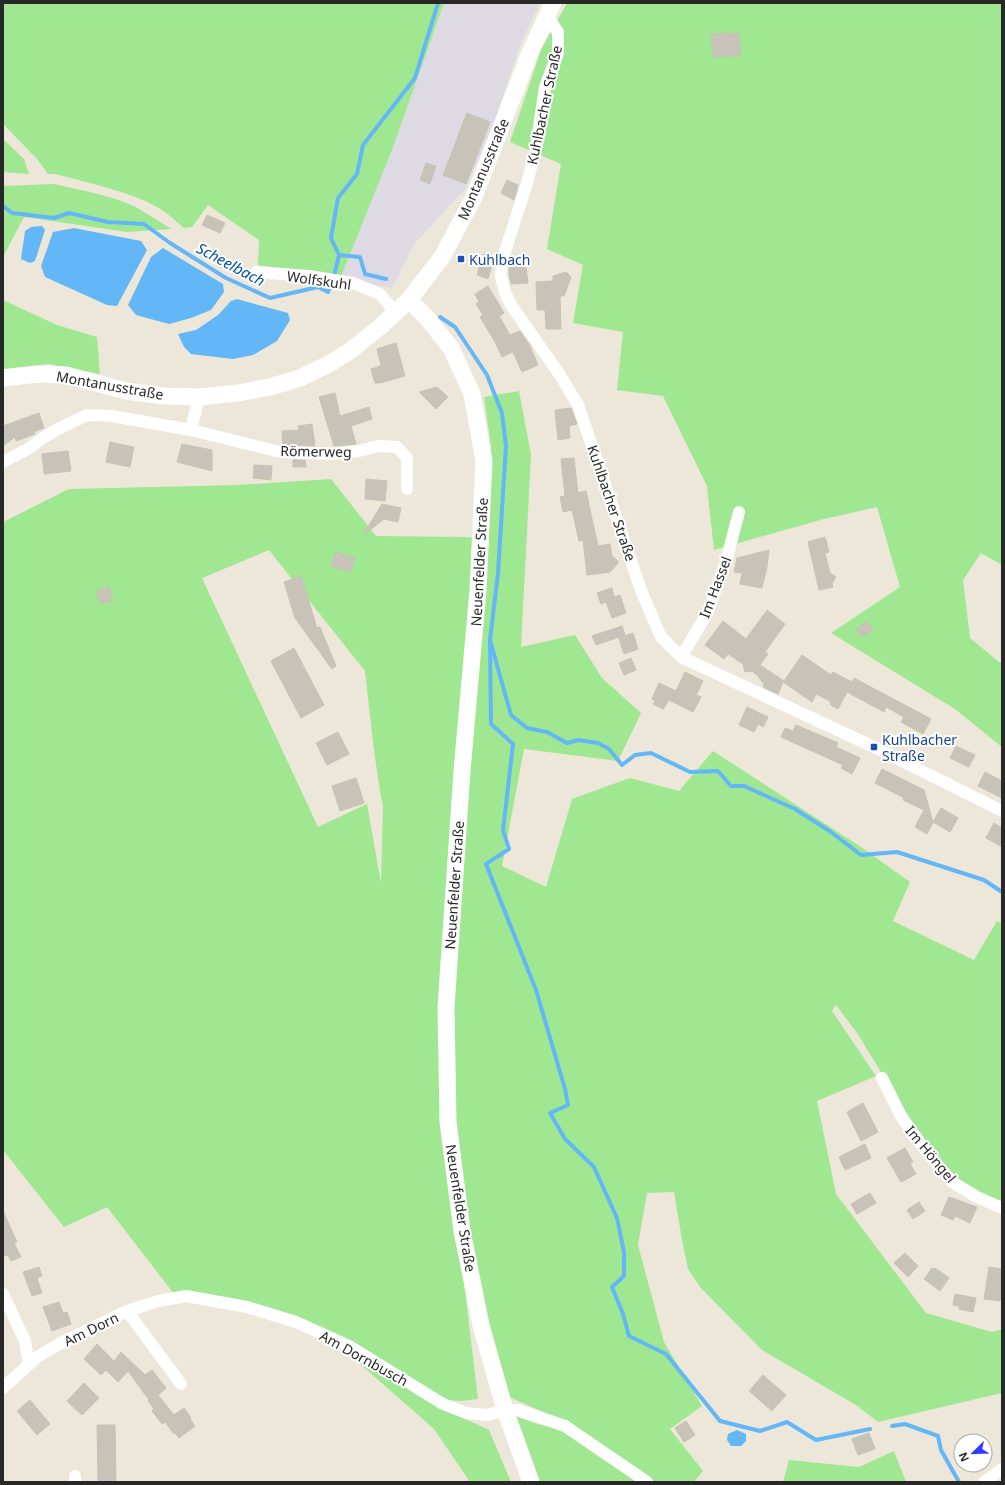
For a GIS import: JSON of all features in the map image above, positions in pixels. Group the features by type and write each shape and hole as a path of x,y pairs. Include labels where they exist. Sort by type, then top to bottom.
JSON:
{"main road":[{"name":"Montanusstraße","path":"3,378 38,374 66,375 126,391 163,396 199,397 238,393 270,387 300,378 329,364 350,351 396,313 409,300 442,257 474,196 531,50 550,10"},
{"name":"Neuenfelder Straße","path":"409,300 428,319 451,348 472,394 484,461 478,590 462,771 446,1007 448,1114 462,1231 481,1326 505,1410 531,1482"}],"street":[{"name":"Kuhlbacher Straße","path":"550,10 558,32 558,53 545,87 536,147 527,184 502,261 501,276 505,293 511,305 560,374 578,405 642,593 661,636 681,657 874,747 1002,811"},
{"name":"Wolfskuhl","path":"256,272 309,276 326,280 353,283 380,294 396,313"},
{"path":"191,430 199,397"},
{"name":"Römerweg","path":"3,462 28,449 58,429 86,415 112,416 191,430 280,452 334,454 359,451 378,446 397,447 407,458 407,489"},
{"name":"Im Hassel","path":"681,657 708,612 727,558 739,512"},
{"name":"Im Höngel","path":"882,1078 900,1116 952,1182 977,1197 1002,1208"},
{"path":"3,1294 25,1341 29,1364"},
{"name":"Am Dornbusch","path":"127,1311 159,1301 186,1296 247,1307 296,1322 351,1347 443,1404 466,1413 488,1415 505,1410"},
{"name":"Am Dorn","path":"3,1388 29,1364 61,1343 127,1311 181,1384"},
{"path":"505,1410 518,1410 565,1426 647,1482"},
{"path":"984,1482 1002,1469"}],"shaded area":[{"path":"444,3 540,3 521,43 495,120 466,188 414,244 392,288 340,279 392,150"}],"green space":[{"path":"3,3 444,3 392,150 340,279 258,265 259,240 208,205 192,227 184,228 161,209 133,196 56,174 48,174 38,160 3,124"},
{"path":"567,3 1002,3 1002,565 981,553 963,580 970,638 999,662 1002,662 1002,747 955,709 831,633 900,587 877,507 820,520 714,550 707,486 663,396 617,390 623,332 573,323 583,265 547,249 561,164 510,142 541,50"},
{"path":"3,139 24,159 29,174 3,172"},
{"path":"54,184 101,195 129,204 172,229 127,232 24,217 3,257 3,186"},
{"path":"3,300 57,325 97,337 100,374 49,364 3,369"},
{"path":"519,391 531,455 521,647 575,635 602,678 641,713 618,761 524,749 502,866 546,887 572,799 630,778 679,791 713,751 861,847 910,882 893,921 974,960 997,921 1002,924 1002,1204 982,1195 959,1180 946,1166 907,1117 857,1033 836,1005 832,1011 876,1076 817,1101 836,1194 926,1313 992,1332 1002,1329 1002,1393 878,1422 856,1405 762,1350 700,1287 688,1269 674,1192 647,1193 638,1245 664,1342 702,1406 670,1429 703,1471 694,1482 651,1482 563,1421 505,1395 461,1258 478,1399 461,1401 445,1400 301,1320 174,1294 107,1207 64,1227 3,1150 3,522 69,489 237,485 331,479 376,536 464,537 488,539 491,447 484,397","holes":["269,550 365,671 374,751 383,806 381,883 367,804 318,827 202,578"]},
{"path":"350,1353 437,1406 489,1430 511,1482 470,1482 434,1429 360,1364"},
{"path":"513,1415 534,1423 564,1430 641,1482 536,1482"},
{"path":"894,1451 906,1482 783,1482 789,1460 859,1467"}],"water":[{"path":"42,226 45,230 35,261 30,263 21,259 25,231 31,227"},
{"path":"74,228 141,241 147,250 117,306 107,305 45,277 41,266 53,232"},
{"path":"163,248 223,284 224,292 211,310 191,318 169,324 136,315 128,305 151,257"},
{"path":"237,299 288,313 290,320 277,341 253,355 233,359 191,354 184,347 178,334 196,330 218,315 231,301"},
{"path":"737,1430 746,1434 746,1441 741,1446 731,1446 727,1440 728,1434"}],"building":[{"path":"739,33 740,56 713,57 711,34"},
{"path":"467,113 490,122 466,184 443,175"},
{"path":"426,163 436,166 430,184 420,180"},
{"path":"507,180 518,185 514,200 501,193"},
{"path":"207,215 225,223 220,233 202,225"},
{"path":"483,254 494,257 488,279 477,275"},
{"path":"509,264 517,264 526,267 528,283 511,284"},
{"path":"566,272 571,277 564,296 560,296 561,329 546,329 545,310 537,310 536,282 553,281 553,276"},
{"path":"488,286 504,313 499,316 510,335 520,331 529,344 538,365 522,372 513,352 502,357 480,317 483,315 476,304 479,302 475,294"},
{"path":"396,343 405,376 375,383 371,369 381,366 377,349"},
{"path":"437,387 448,397 436,409 419,392"},
{"path":"335,393 340,416 369,407 372,419 351,426 356,444 334,446 319,397"},
{"path":"571,408 577,424 569,426 570,438 558,440 555,410"},
{"path":"39,413 44,428 34,432 35,434 16,441 15,437 3,446 3,426"},
{"path":"312,424 315,446 283,445 282,431 299,430 298,426"},
{"path":"110,442 134,447 130,467 106,462"},
{"path":"182,444 212,450 212,471 177,462"},
{"path":"68,451 71,471 44,474 42,454"},
{"path":"574,458 578,493 586,491 598,546 610,544 612,556 619,562 610,572 587,575 583,540 579,541 572,510 563,512 560,497 565,496 561,459"},
{"path":"293,460 305,460 306,467 293,467"},
{"path":"254,465 272,466 271,480 253,478"},
{"path":"366,479 387,481 385,501 365,499"},
{"path":"382,504 401,508 398,522 384,519 365,534 364,533"},
{"path":"825,537 829,552 825,553 830,573 836,577 832,583 833,587 819,590 808,542"},
{"path":"769,550 762,588 740,584 742,573 734,572 737,558"},
{"path":"336,552 355,558 350,572 331,566"},
{"path":"301,576 317,628 320,627 336,666 332,669 295,618 284,582"},
{"path":"109,587 113,600 100,604 96,591"},
{"path":"612,588 614,597 620,595 626,613 612,618 606,602 601,604 597,593"},
{"path":"767,610 785,624 765,652 768,654 760,665 784,681 802,655 831,675 833,672 852,682 854,678 931,719 923,734 901,722 904,717 886,707 884,712 847,692 838,709 831,705 830,701 816,694 812,702 783,682 778,694 763,687 764,684 752,671 745,672 743,664 728,654 724,659 705,645 723,621 746,639"},
{"path":"867,621 873,630 862,637 856,629"},
{"path":"622,626 625,635 596,645 592,636"},
{"path":"633,633 638,649 624,654 619,638"},
{"path":"294,648 324,705 301,718 271,661"},
{"path":"631,658 636,670 624,675 619,663"},
{"path":"685,672 703,681 696,695 701,697 693,712 669,700 663,709 653,704 655,700 652,699 659,683 676,691"},
{"path":"747,707 768,717 763,727 758,724 754,732 739,725"},
{"path":"796,725 838,743 836,747 860,758 852,774 841,768 843,765 781,737 785,728 793,731"},
{"path":"338,732 349,754 327,765 316,743"},
{"path":"956,746 975,755 969,767 950,758"},
{"path":"882,769 924,790 933,822 927,834 915,827 924,810 903,800 904,798 875,783"},
{"path":"985,772 1002,781 1002,798 978,786"},
{"path":"356,778 364,803 340,811 332,786"},
{"path":"941,808 958,818 950,832 933,822"},
{"path":"994,823 1002,828 1002,847 986,838"},
{"path":"863,1103 878,1132 861,1141 847,1112"},
{"path":"865,1144 871,1158 845,1170 839,1157"},
{"path":"905,1148 913,1162 910,1164 916,1174 901,1182 887,1158"},
{"path":"870,1193 876,1203 857,1214 851,1204"},
{"path":"949,1197 977,1207 970,1223 955,1216 953,1220 941,1215"},
{"path":"919,1202 925,1211 913,1219 907,1210"},
{"path":"3,1211 17,1242 14,1243 21,1257 11,1261 8,1255 5,1256 3,1250"},
{"path":"905,1253 918,1266 908,1277 894,1263"},
{"path":"39,1267 42,1276 37,1278 42,1293 32,1296 23,1272"},
{"path":"989,1267 1002,1269 1000,1301 984,1299"},
{"path":"932,1268 935,1268 949,1278 940,1291 924,1279"},
{"path":"955,1294 976,1298 973,1312 959,1309 959,1306 953,1305"},
{"path":"59,1302 63,1313 67,1312 71,1324 52,1331 43,1307"},
{"path":"97,1344 114,1361 121,1352 145,1375 152,1370 166,1388 158,1395 174,1415 184,1408 195,1426 179,1438 165,1422 162,1424 152,1411 154,1409 148,1401 149,1400 128,1371 118,1382 106,1370 101,1375 84,1359"},
{"path":"763,1375 786,1395 772,1411 749,1391"},
{"path":"84,1383 99,1398 82,1415 67,1401"},
{"path":"30,1400 50,1424 37,1435 17,1411"},
{"path":"686,1421 695,1435 684,1442 675,1428"},
{"path":"97,1425 115,1425 116,1482 98,1482"},
{"path":"869,1433 875,1449 858,1455 852,1439"}],"waterway":[{"name":"Scheelbach","path":"3,206 12,213 54,218 69,213 108,222 144,224 170,243 226,278 270,298 318,287 328,292 339,255 331,238 338,198 357,174 363,145 415,78 438,3"},
{"path":"339,255 360,257 365,274 386,279"},
{"path":"440,317 455,327 487,375 502,413 506,446 498,573 490,640 511,715 527,728 547,732 567,743 578,740 598,743 609,749 622,765 635,755 651,753 690,772 718,771 731,786 744,786 795,809 831,832 861,855 897,852 984,880 1002,892"},
{"path":"490,640 491,724 513,744 503,830 509,849 486,864 536,990 565,1089 568,1105 550,1113 565,1139 594,1167 617,1218 624,1252 624,1276 612,1287 623,1314 629,1336 666,1354 720,1421 760,1431 787,1422 816,1440 870,1429"},
{"path":"892,1426 905,1424 938,1436 941,1450 959,1482"}],"place":[{"name":"Kuhlbach","path":"461,259"},
{"name":"Kuhlbacher Straße","path":"874,747"}]}
